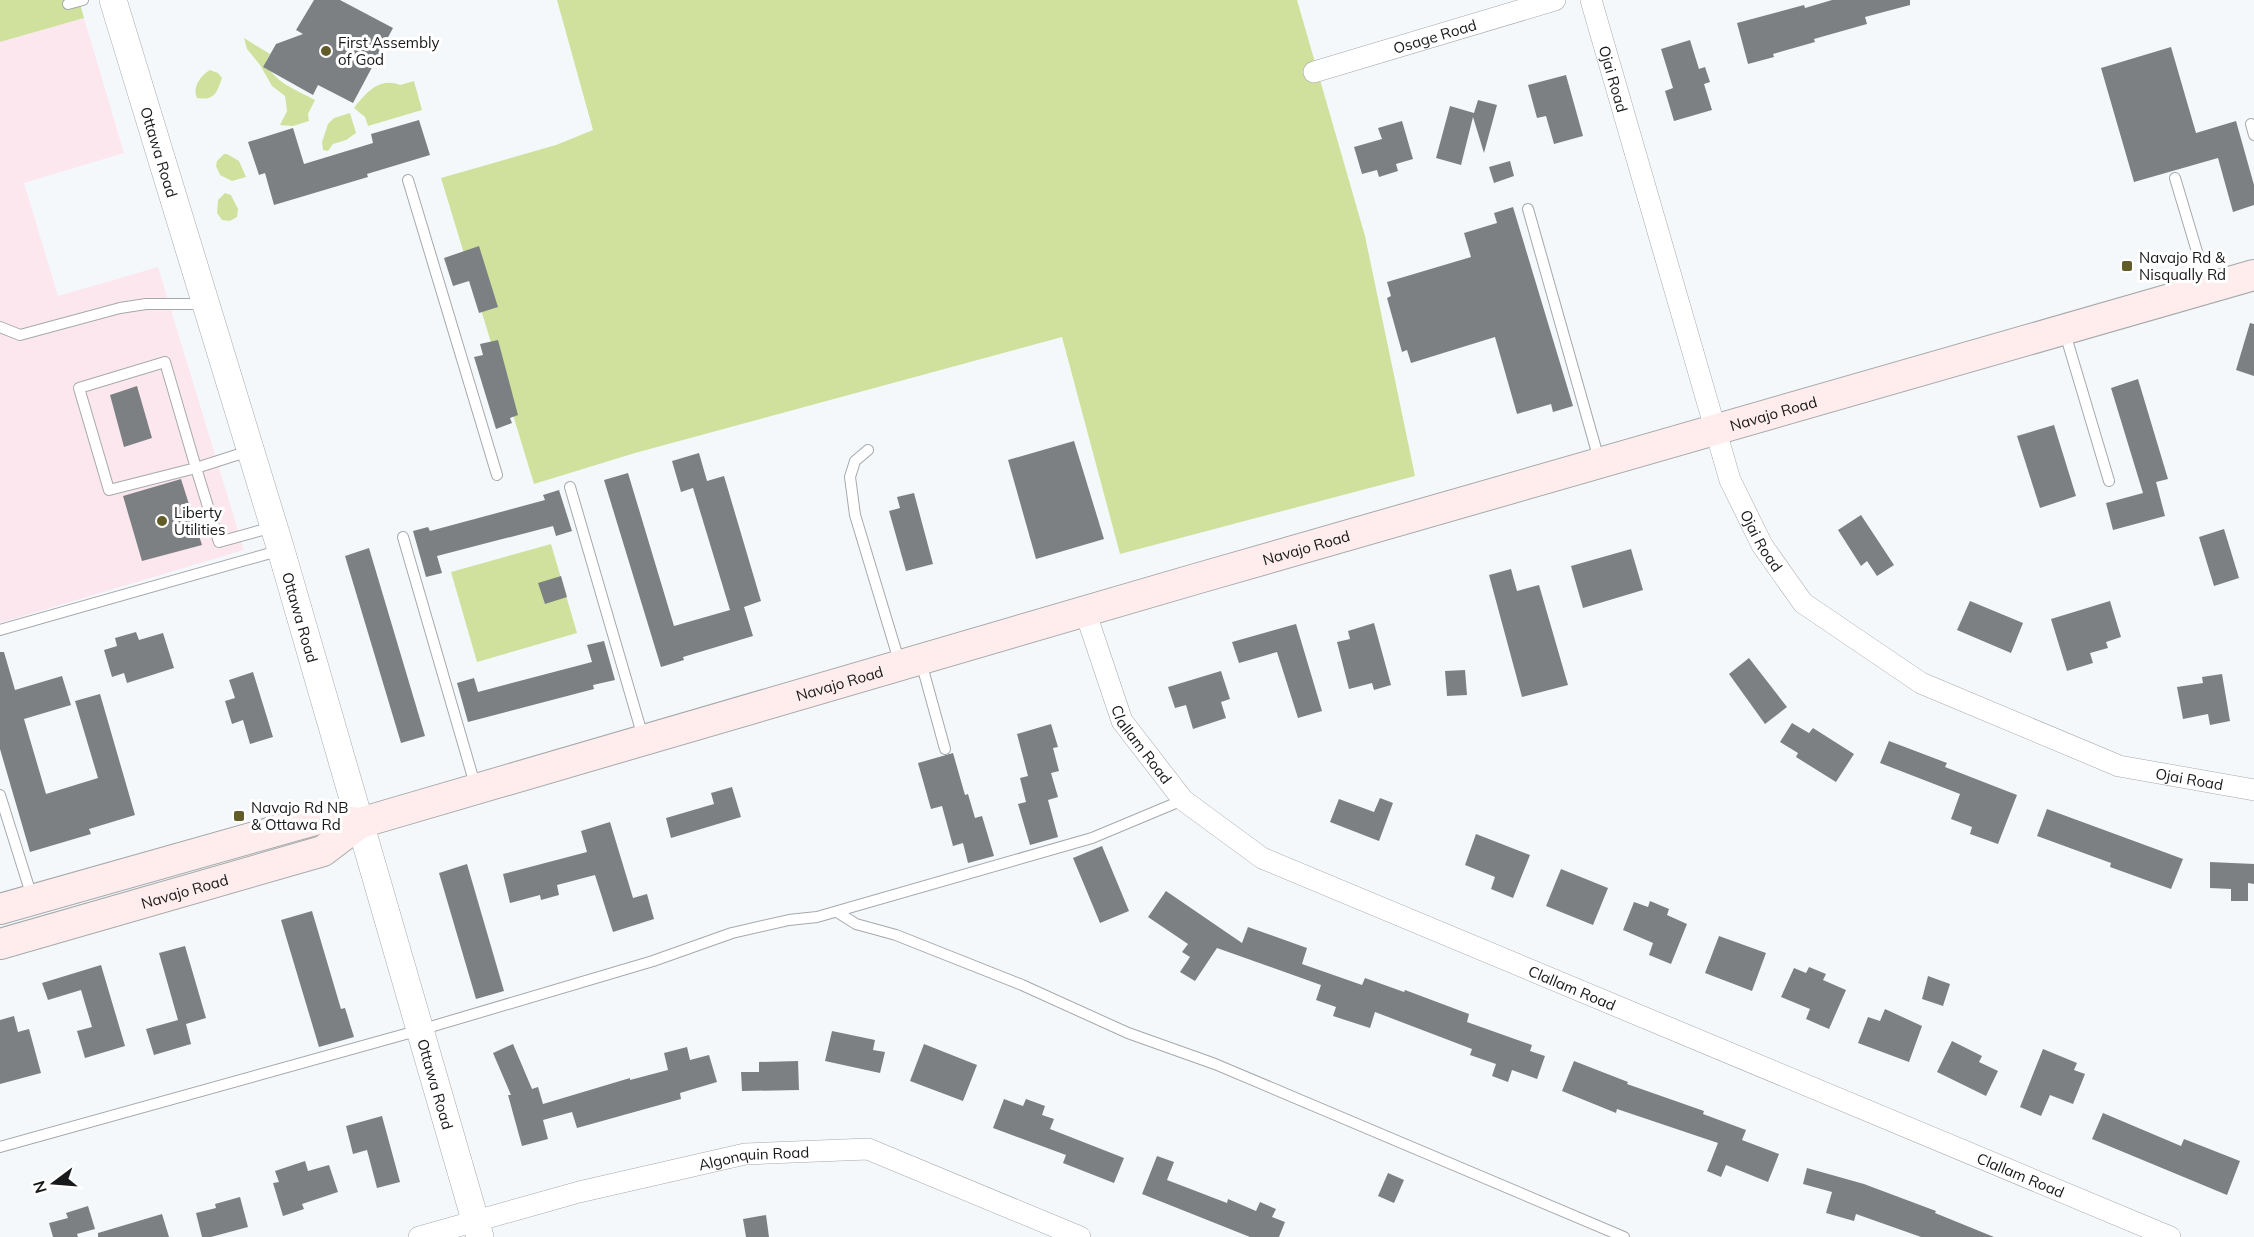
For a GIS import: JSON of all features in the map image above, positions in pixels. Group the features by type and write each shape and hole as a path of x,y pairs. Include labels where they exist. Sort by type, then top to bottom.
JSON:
{"main road":[{"name":"Navajo Road","path":"0,944 323,851 360,823 1085,611 2254,275"},
{"name":"Navajo Road","path":"0,909 322,818 360,823"}],"street":[{"name":"Ottawa Road","path":"113,0 277,539 478,1229"},
{"name":"Osage Road","path":"1314,72 1555,0"},
{"name":"Ojai Road","path":"1592,0 1730,480 1762,545 1803,603 1921,682 2119,766 2254,790"},
{"name":"Clallam Road","path":"1085,611 1122,721 1183,800 1262,858 2170,1237"},
{"name":"Algonquin Road","path":"419,1237 478,1229 579,1192 745,1154 868,1149 1080,1237"}],"lane":[{"path":"68,4 83,0"},
{"path":"2175,178 2208,288"},
{"path":"408,180 497,474"},
{"path":"1528,209 1600,463"},
{"path":"0,327 20,335 120,308 146,304 206,303"},
{"path":"2064,330 2109,481"},
{"path":"250,451 196,468 109,490 79,388 165,362 196,468 219,542 277,539"},
{"path":"868,450 855,461 850,477 855,515 945,749"},
{"path":"570,487 644,740"},
{"path":"403,537 476,789"},
{"path":"0,630 277,539"},
{"path":"0,795 33,900"},
{"path":"0,1147 420,1030 653,961 732,933 837,912 1092,838 1183,800"},
{"path":"837,912 856,924 896,935 1022,985 1128,1034 1215,1064 1624,1237"}],"shaded area":[{"path":"84,18 124,153 24,183 58,296 158,267 244,550 0,623 0,42"}],"green space":[{"path":"0,0 79,0 84,18 0,42"},
{"path":"557,0 1297,0 1365,236 1415,476 1120,554 1062,337 635,453 534,484 441,178 556,145 593,130"},
{"path":"244,38 270,54 266,61 279,80 315,100 308,114 309,121 293,126 280,125 287,111 285,96 272,86 260,65 247,49"},
{"path":"210,70 218,73 222,78 219,87 212,97 197,98 198,82"},
{"path":"414,81 422,110 368,126 365,117 354,108 368,92 379,85 392,83 400,85"},
{"path":"350,113 356,133 346,140 333,144 328,151 323,150 322,142 328,124 334,118"},
{"path":"224,154 239,161 246,177 232,181 220,175 216,166 217,161"},
{"path":"225,193 231,195 238,209 237,217 230,221 222,220 217,213 218,200"},
{"path":"551,544 577,633 477,662 451,572"}],"building":[{"name":"First Assembly of God","path":"314,0 340,0 393,28 353,103 318,85 313,95 263,67 276,44 303,34 296,30"},
{"path":"1832,0 1910,0 1910,5 1865,17 1867,24 1814,39 1815,42 1748,64 1737,23"},
{"path":"1690,40 1699,69 1705,67 1710,82 1704,84 1712,110 1674,121 1665,91 1673,88 1661,49"},
{"path":"2171,47 2196,133 2236,121 2254,185 2254,205 2233,212 2218,158 2134,182 2101,68"},
{"path":"1566,75 1583,136 1554,144 1546,116 1537,118 1528,85"},
{"path":"1478,100 1497,105 1484,153 1473,117 1461,165 1436,158 1450,106 1474,113"},
{"path":"419,120 430,155 367,174 368,177 274,205 265,173 259,175 248,142 293,128 304,164 373,143 371,134"},
{"path":"1402,121 1413,159 1396,164 1398,171 1379,177 1377,170 1362,174 1354,147 1382,139 1378,128"},
{"path":"1510,161 1514,176 1494,183 1489,167"},
{"path":"1513,207 1573,406 1553,412 1551,404 1517,414 1495,337 1411,363 1407,350 1402,352 1387,298 1391,296 1387,282 1471,257 1464,233 1497,223 1494,213"},
{"path":"479,246 498,307 479,313 469,281 453,286 444,258"},
{"path":"2250,323 2254,324 2254,376 2236,370"},
{"path":"498,340 518,415 510,418 512,423 496,429 474,357 483,355 480,344"},
{"path":"2138,379 2168,479 2156,482 2165,516 2113,530 2106,503 2143,493 2111,388"},
{"path":"137,386 152,438 124,447 110,395"},
{"path":"2054,425 2076,496 2040,508 2017,436"},
{"path":"1074,441 1104,539 1036,559 1008,460"},
{"path":"699,453 707,481 724,476 761,601 744,607 753,636 683,657 684,660 661,667 604,480 628,473 674,626 730,610 693,488 681,492 672,461"},
{"name":"Liberty Utilities","path":"181,479 202,545 142,561 123,496"},
{"path":"559,490 572,531 556,536 553,526 437,556 442,573 426,577 413,531 428,527 430,531 545,500 543,495"},
{"path":"914,493 933,564 906,571 889,511 900,508 897,497"},
{"path":"1861,515 1894,565 1877,576 1867,561 1861,566 1838,530"},
{"path":"2224,529 2239,578 2214,586 2199,537"},
{"path":"369,548 425,736 401,743 345,556"},
{"path":"1631,549 1643,590 1583,608 1571,566"},
{"path":"1511,569 1517,591 1539,585 1568,685 1522,697 1489,575"},
{"path":"561,576 567,597 545,604 538,583"},
{"path":"1970,601 2023,623 2011,653 1957,630"},
{"path":"2110,601 2121,637 2106,642 2108,648 2090,653 2093,663 2067,671 2051,619"},
{"path":"1374,623 1391,685 1374,690 1372,683 1349,689 1337,642 1350,639 1348,631"},
{"path":"1296,624 1322,711 1298,718 1277,652 1239,663 1232,642"},
{"path":"136,632 139,640 163,633 174,668 127,683 124,673 112,677 104,650 117,646 115,638"},
{"path":"604,641 615,680 593,685 594,689 468,722 457,683 474,678 478,692 592,662 587,645"},
{"path":"0,652 4,652 15,690 62,676 71,705 24,719 46,794 98,778 75,701 100,694 135,815 89,829 91,834 30,852 0,749"},
{"path":"1749,658 1787,707 1765,724 1729,674"},
{"path":"1465,670 1467,695 1447,696 1445,671"},
{"path":"1221,671 1230,699 1221,702 1226,718 1193,729 1186,705 1175,708 1168,687"},
{"path":"253,672 273,737 250,744 243,720 232,724 225,701 235,698 229,680"},
{"path":"2222,674 2230,721 2210,725 2208,714 2183,719 2177,687 2203,683 2202,677"},
{"path":"1792,723 1809,733 1813,728 1854,754 1836,782 1796,757 1798,753 1780,742"},
{"path":"1051,724 1058,747 1053,748 1059,771 1051,773 1058,797 1048,800 1058,837 1030,845 1018,804 1026,802 1020,778 1028,776 1017,734"},
{"path":"1889,741 1947,763 1945,767 2017,795 1998,844 1970,834 1972,827 1951,819 1960,794 1880,763"},
{"path":"953,753 965,795 968,794 975,818 982,816 994,856 968,863 963,843 953,846 942,806 931,809 918,763"},
{"path":"732,787 741,817 671,838 666,818 714,804 711,793"},
{"path":"1380,798 1393,803 1379,841 1330,822 1339,799 1374,812"},
{"path":"2047,809 2183,859 2171,889 2110,867 2111,863 2037,836"},
{"path":"610,822 633,898 647,894 654,919 613,932 595,875 557,885 559,895 541,900 540,895 510,903 503,874 587,852 581,831"},
{"path":"1476,834 1530,855 1513,898 1491,889 1495,877 1465,865"},
{"path":"1102,846 1129,911 1100,923 1073,858"},
{"path":"2210,862 2254,864 2254,884 2248,883 2248,901 2231,901 2231,889 2210,888"},
{"path":"467,864 504,991 476,999 439,873"},
{"path":"1561,869 1608,888 1593,925 1546,906"},
{"path":"1166,891 1242,943 1248,927 1307,948 1302,964 1362,985 1365,978 1404,992 1405,990 1469,1014 1467,1022 1532,1045 1530,1051 1545,1056 1537,1079 1512,1070 1508,1082 1492,1076 1496,1064 1470,1055 1472,1049 1375,1012 1370,1028 1333,1016 1336,1007 1316,1000 1321,985 1217,948 1195,981 1180,972 1190,957 1182,952 1188,944 1148,917"},
{"path":"1650,901 1669,909 1667,915 1687,924 1671,964 1649,955 1653,943 1623,930 1634,902 1648,907"},
{"path":"312,911 341,1009 345,1008 354,1037 319,1047 281,920"},
{"path":"1719,936 1766,953 1752,991 1705,973"},
{"path":"185,946 206,1018 186,1024 191,1044 154,1055 146,1029 178,1020 159,953"},
{"path":"101,965 125,1046 85,1058 77,1031 92,1027 81,990 48,1000 42,983"},
{"path":"1809,967 1826,974 1823,980 1846,990 1829,1029 1806,1019 1810,1009 1781,997 1794,968 1806,973"},
{"path":"1928,976 1950,984 1943,1006 1922,999"},
{"path":"1885,1009 1922,1026 1909,1062 1858,1043 1868,1017 1880,1021"},
{"path":"14,1016 18,1032 29,1029 41,1073 0,1084 0,1020"},
{"path":"832,1031 875,1040 873,1050 885,1052 880,1073 825,1061"},
{"path":"1952,1041 1982,1056 1979,1062 1998,1071 1986,1096 1937,1072"},
{"path":"513,1044 532,1089 538,1087 543,1104 630,1078 630,1080 668,1070 664,1053 687,1047 690,1060 709,1055 717,1082 680,1093 681,1099 577,1128 572,1112 543,1120 548,1139 522,1146 508,1095 511,1095 493,1053"},
{"path":"924,1044 977,1065 963,1101 910,1081"},
{"path":"2043,1049 2077,1063 2074,1070 2085,1074 2073,1104 2050,1095 2041,1116 2020,1107"},
{"path":"798,1061 799,1090 742,1091 741,1072 759,1072 759,1062"},
{"path":"1574,1061 1628,1082 1627,1084 1704,1111 1703,1114 1746,1130 1742,1140 1779,1154 1768,1182 1726,1165 1721,1177 1707,1171 1718,1143 1617,1109 1616,1113 1562,1091"},
{"path":"1004,1099 1023,1106 1026,1099 1045,1106 1042,1115 1054,1119 1050,1129 1124,1158 1114,1183 1063,1163 1066,1155 993,1128"},
{"path":"2103,1113 2181,1146 2184,1139 2240,1161 2227,1195 2092,1139"},
{"path":"382,1116 400,1182 377,1188 367,1150 353,1154 346,1126"},
{"path":"1157,1156 1174,1162 1167,1180 1227,1203 1228,1199 1256,1211 1260,1202 1276,1209 1272,1217 1285,1222 1279,1237 1250,1237 1142,1194"},
{"path":"305,1161 308,1171 329,1165 338,1192 302,1204 304,1209 283,1216 273,1183 279,1182 275,1171"},
{"path":"1807,1168 1864,1184 1936,1211 1935,1213 1994,1237 1921,1237 1856,1214 1854,1221 1826,1213 1832,1192 1803,1184"},
{"path":"1388,1173 1404,1180 1394,1203 1378,1196"},
{"path":"240,1197 248,1227 211,1237 202,1237 196,1213 216,1208 215,1204"},
{"path":"88,1206 95,1229 77,1234 78,1237 53,1237 49,1223 68,1218 66,1213"},
{"path":"162,1214 169,1237 98,1237 98,1233"},
{"path":"766,1215 769,1237 746,1237 743,1219"}],"place":[{"name":"First Assembly of God","path":"326,51"},
{"name":"Navajo Rd & Nisqually Rd","path":"2127,266"},
{"name":"Liberty Utilities","path":"162,521"},
{"name":"Navajo Rd NB & Ottawa Rd","path":"239,816"}]}
